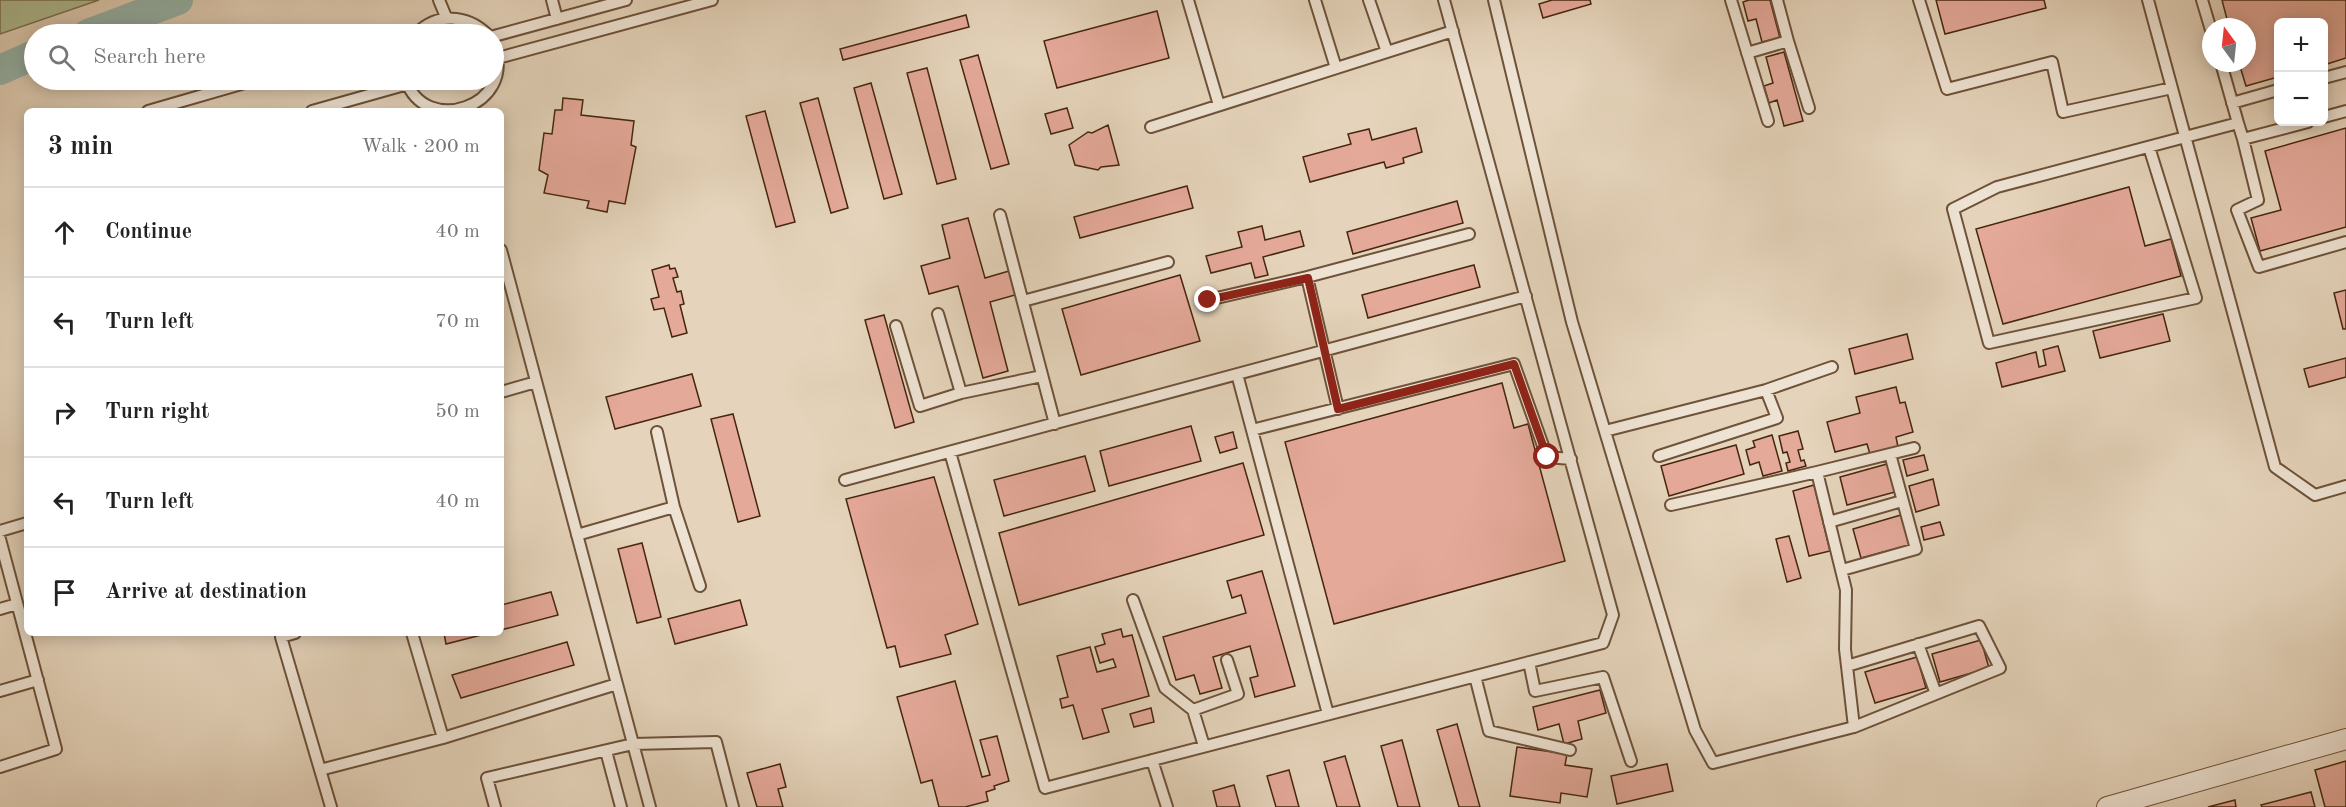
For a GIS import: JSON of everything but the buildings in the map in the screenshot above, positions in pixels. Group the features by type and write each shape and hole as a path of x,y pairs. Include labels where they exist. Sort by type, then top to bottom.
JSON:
{"street":[{"path":"2107,807 2346,739"}],"lane":[{"path":"439,0 446,17"},
{"path":"552,0 557,18"},
{"path":"504,33 626,0"},
{"path":"504,50 712,0"},
{"path":"1188,0 1219,105"},
{"path":"1315,0 1336,68"},
{"path":"1369,0 1387,52"},
{"path":"950,452 1045,788 1603,643 1613,615 1444,0"},
{"path":"1494,0 1572,322 1695,730 1713,763 1854,727 2000,668 1979,626 1847,666"},
{"path":"1731,0 1768,121"},
{"path":"1777,0 1809,108"},
{"path":"1919,0 1947,89 2052,62 2063,112 2172,88"},
{"path":"2148,0 2275,467 2315,495 2346,486"},
{"path":"2202,0 2207,18"},
{"path":"428,24 446,17 475,24"},
{"path":"1151,127 1453,31"},
{"path":"1747,53 1788,41"},
{"path":"2223,72 2258,200 2236,210 2259,267 2346,242"},
{"path":"2328,77 2346,72"},
{"path":"158,108 220,90"},
{"path":"322,108 381,90"},
{"path":"412,90 417,98 435,108"},
{"path":"467,108 483,99 488,90"},
{"path":"2232,103 2274,91"},
{"path":"2328,116 2346,111"},
{"path":"2149,147 2196,298 1989,343 1953,210 1997,187 2238,123"},
{"path":"2243,139 2293,126"},
{"path":"1000,215 1055,424"},
{"path":"1208,300 1308,278 1469,234"},
{"path":"504,261 650,807"},
{"path":"1023,301 1168,262"},
{"path":"1308,278 1338,409"},
{"path":"845,480 1526,296"},
{"path":"938,314 961,393"},
{"path":"896,326 920,406 961,393 1042,376"},
{"path":"1252,430 1514,364 1547,457 1570,459"},
{"path":"1605,431 1766,390 1832,367"},
{"path":"1237,374 1328,714"},
{"path":"504,391 536,382"},
{"path":"1659,456 1777,418 1766,390"},
{"path":"657,432 674,507 700,586"},
{"path":"1671,505 1914,448"},
{"path":"1842,570 1916,549 1890,454"},
{"path":"1817,472 1846,590 1845,649 1854,727"},
{"path":"1829,522 1902,501"},
{"path":"577,535 674,507"},
{"path":"0,531 24,524"},
{"path":"0,539 24,630"},
{"path":"1133,600 1165,688 1193,710 1204,747"},
{"path":"0,609 17,604"},
{"path":"0,767 56,749 26,636"},
{"path":"284,636 281,637 331,807"},
{"path":"413,636 442,738"},
{"path":"1918,645 1936,694"},
{"path":"1193,710 1238,694 1227,660"},
{"path":"1528,662 1535,690 1603,677 1631,761"},
{"path":"1475,676 1489,731 1570,750"},
{"path":"0,691 38,681"},
{"path":"320,770 442,738 617,684"},
{"path":"495,807 487,778 633,744 716,742 733,807"},
{"path":"606,751 621,807"},
{"path":"1152,760 1167,807"}],"green space":[{"path":"0,0 99,0 24,24 0,34"}],"waterway":[{"path":"114,24 178,0"},
{"path":"0,70 24,59"}],"route":[{"path":"1208,300 1308,278 1338,409 1514,364 1547,457"}]}
